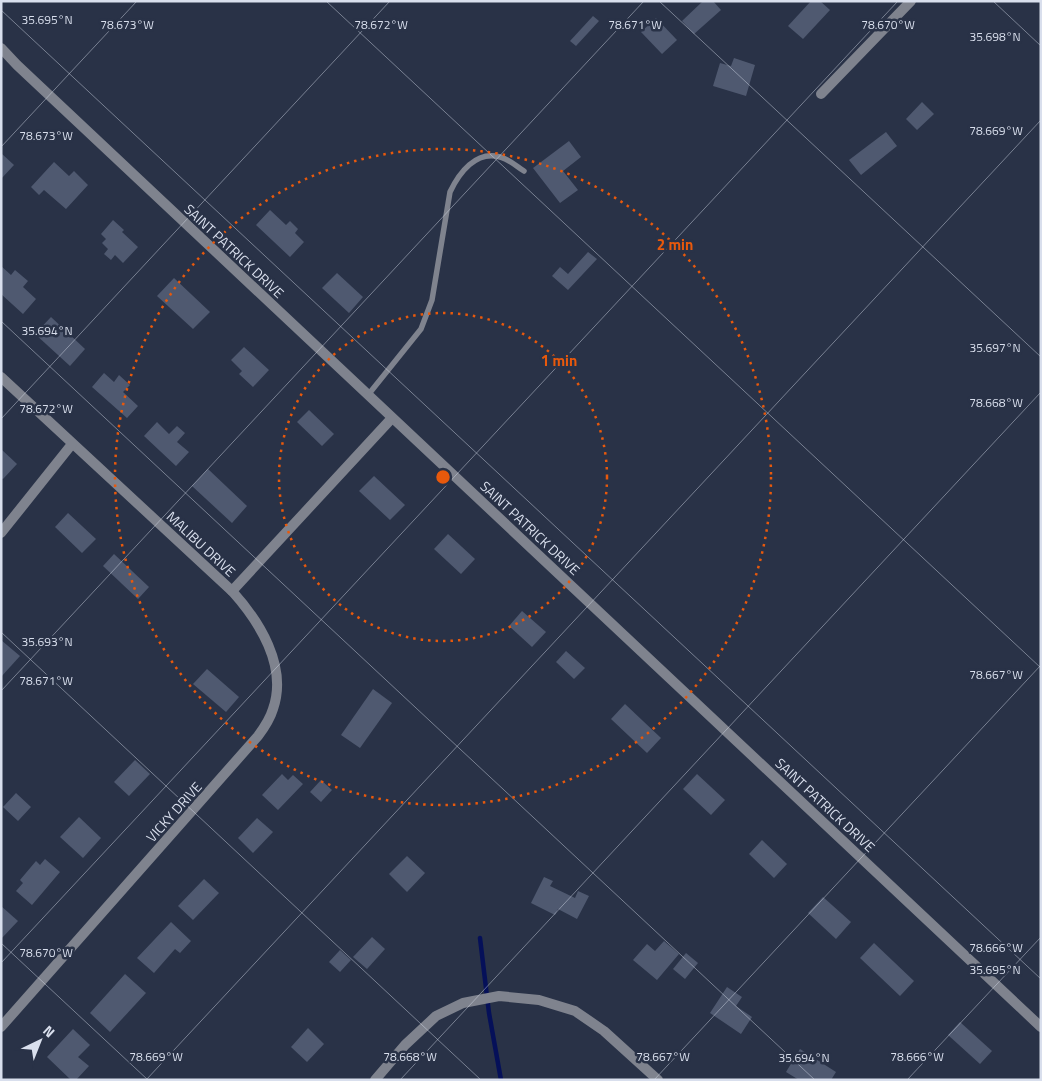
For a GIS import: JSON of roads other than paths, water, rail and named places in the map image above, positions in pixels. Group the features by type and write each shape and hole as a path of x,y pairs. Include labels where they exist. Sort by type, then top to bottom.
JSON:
{"street":[{"path":"821,94 911,1"},
{"name":"SAINT PATRICK DRIVE","path":"1,48 392,418 1041,1026"},
{"name":"MALIBU DRIVE","path":"1,377 232,590 392,418"},
{"path":"1,533 72,444"},
{"name":"VICKY DRIVE","path":"1,1028 266,725 276,699 275,669 257,621 232,590"},
{"path":"375,1080 405,1045 436,1016 463,1003 499,996 539,1000 575,1011 604,1031 658,1080"}],"lane":[{"path":"368,395 420,329 430,307 450,192 458,176 481,157 498,156 507,159 524,171"}],"waterway":[{"path":"480,938 489,1013 501,1080"}]}
